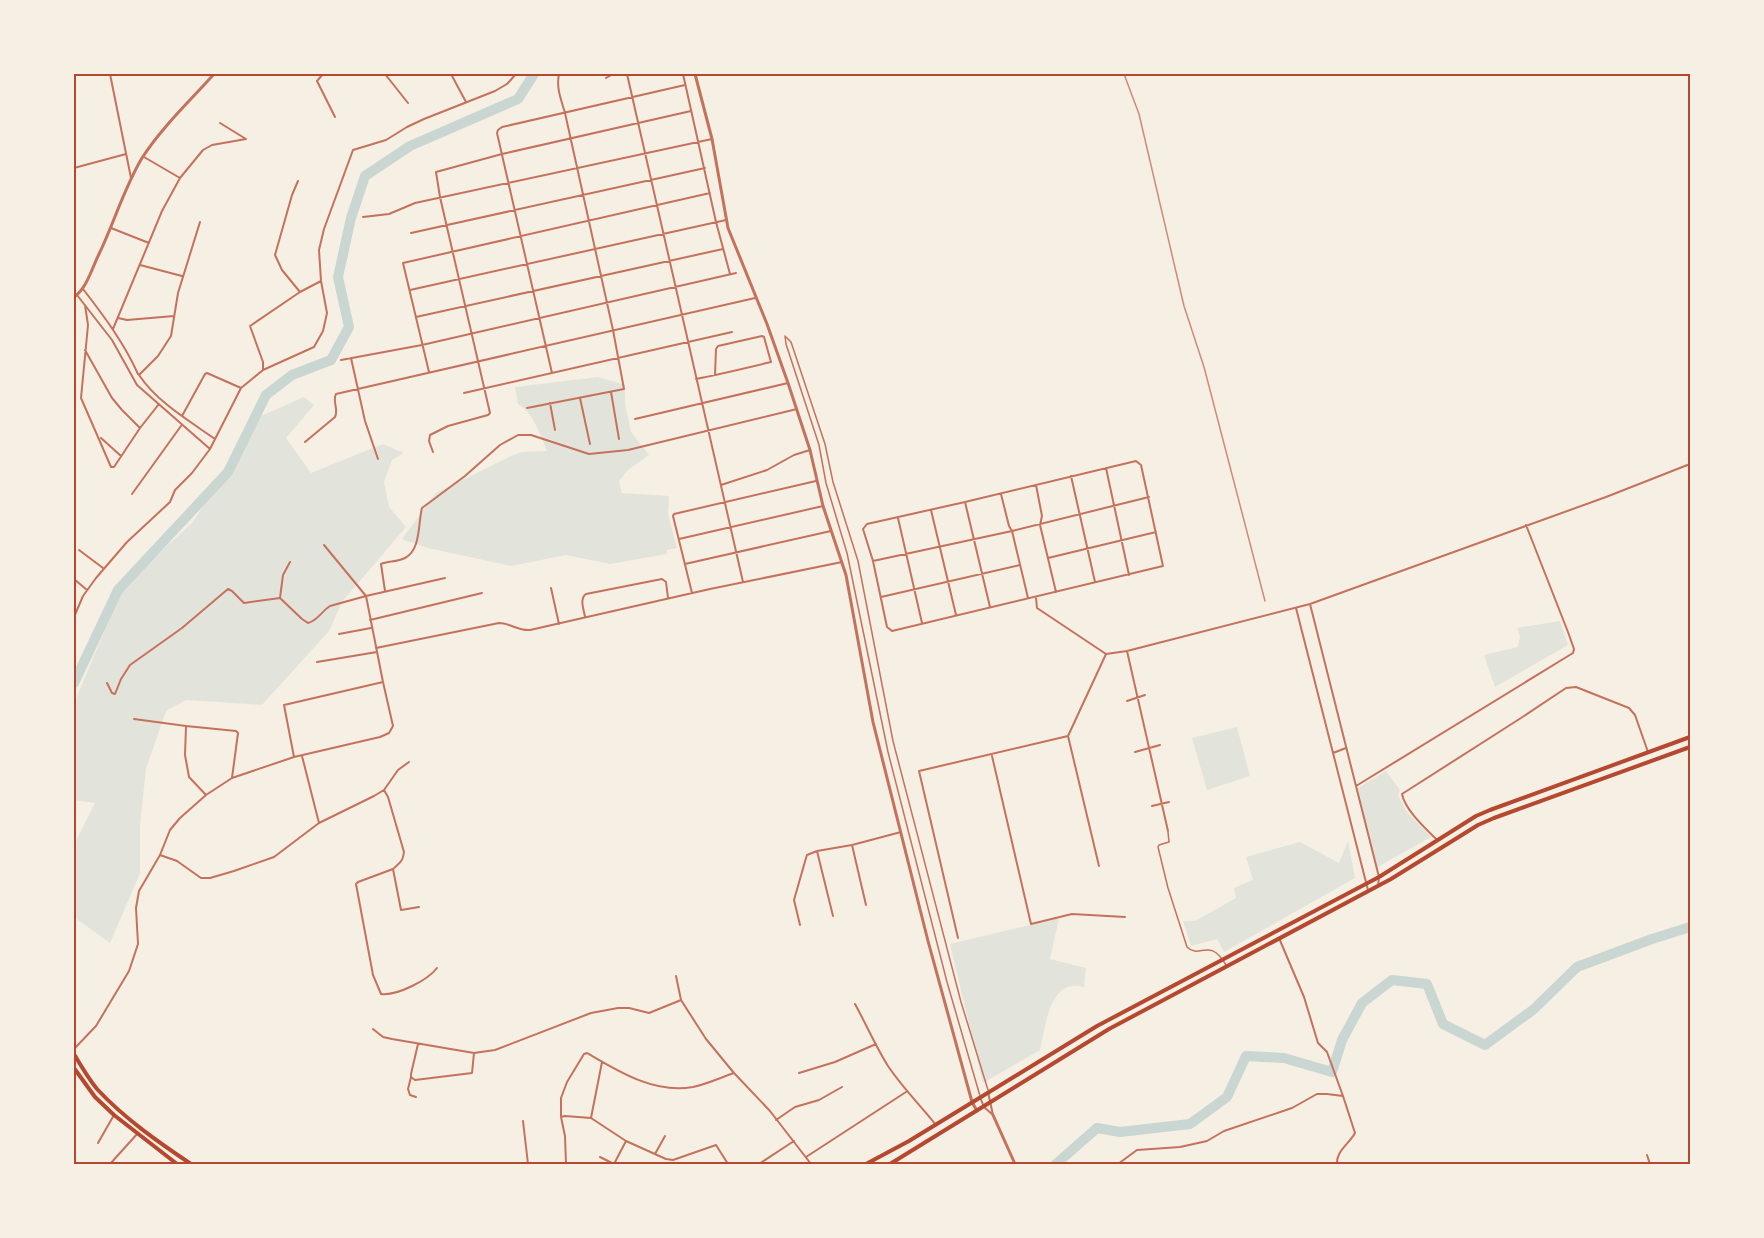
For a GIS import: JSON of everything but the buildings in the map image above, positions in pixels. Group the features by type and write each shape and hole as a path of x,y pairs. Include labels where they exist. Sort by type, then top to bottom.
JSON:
{"highway":[{"path":"866,1164 936,1125 1097,1026 1380,877 1476,816 1690,737"},
{"path":"890,1164 1108,1029 1368,892 1487,821 1690,747"},
{"path":"1557,787 1560,795"},
{"path":"74,1054 106,1098 144,1130 191,1164"},
{"path":"74,1068 95,1097 114,1115 177,1164"}],"street":[{"path":"110,74 131,178"},
{"path":"210,449 137,385 112,340 85,305 75,296 83,289 131,178 143,156 213,74"},
{"path":"323,74 317,81 335,117"},
{"path":"385,74 408,103"},
{"path":"451,74 466,102"},
{"path":"74,616 87,590 104,569 127,542 170,502 175,490 192,473 210,449 241,388 263,370 314,347 323,331 327,313 321,281 319,250 324,229 353,150 386,140 407,127 500,88 516,74"},
{"path":"527,408 624,389 565,112 558,91 559,74"},
{"path":"606,78 613,74"},
{"path":"627,74 743,582"},
{"path":"683,74 689,112 699,142 730,274"},
{"path":"695,74 712,139 726,220 797,408 823,506 849,587 873,722 928,941 972,1102 977,1111"},
{"path":"552,373 498,130 502,127 565,112 684,86"},
{"path":"433,452 429,441 430,435 448,426 489,414 485,388 440,197 436,174 439,170 689,112"},
{"path":"113,329 162,211 180,178 203,150 212,145 246,139 220,123"},
{"path":"363,218 389,214 409,204 712,139"},
{"path":"74,168 127,154"},
{"path":"143,156 180,178"},
{"path":"411,233 704,168"},
{"path":"298,181 288,206 275,255 282,270 300,292"},
{"path":"429,372 403,263 710,193"},
{"path":"410,290 726,220"},
{"path":"139,375 168,342 173,329 176,303 183,276 200,222"},
{"path":"111,228 149,243"},
{"path":"416,317 723,249"},
{"path":"140,265 183,276"},
{"path":"341,360 422,345 736,273"},
{"path":"263,370 263,362 250,326 300,292 321,281"},
{"path":"83,289 113,329 139,375 150,389 214,440"},
{"path":"305,442 337,415 334,398 336,394 755,298"},
{"path":"85,305 88,325 81,398 111,467 114,468 159,404"},
{"path":"118,318 128,320 174,316"},
{"path":"464,393 732,332"},
{"path":"696,379 715,375 771,362 764,337 718,346 715,375"},
{"path":"85,350 112,398 140,428"},
{"path":"351,358 365,421 378,459"},
{"path":"182,416 207,373 241,388"},
{"path":"635,418 788,383"},
{"path":"611,392 619,439"},
{"path":"580,398 590,444"},
{"path":"550,403 555,430"},
{"path":"385,592 381,564 405,558 413,549 417,541 422,508 465,476 500,445 518,435 526,434 589,454 599,454 628,450 797,408"},
{"path":"132,494 182,425"},
{"path":"99,436 121,456"},
{"path":"720,485 767,470 794,455 810,450"},
{"path":"1136,461 1141,465 1163,566 889,630 873,561 862,529 864,526 1106,468 1136,461"},
{"path":"1035,597 1037,609 1107,654 1127,651 1310,604 1690,464"},
{"path":"1106,468 1129,575"},
{"path":"1071,476 1095,583"},
{"path":"692,593 674,514 816,481"},
{"path":"1036,485 1042,516 1040,525 1056,592"},
{"path":"1001,494 1028,598"},
{"path":"873,561 1040,525 1149,497"},
{"path":"965,502 990,607"},
{"path":"680,539 823,506"},
{"path":"931,510 956,615"},
{"path":"898,517 922,623"},
{"path":"1356,786 1573,653 1574,649 1568,632 1526,525"},
{"path":"685,564 831,531"},
{"path":"1048,558 1156,532"},
{"path":"74,1049 96,1026 129,971 138,944 136,908 139,891 160,855 170,830 180,818 206,795 232,778 294,757 380,737 389,733 393,726 366,596 324,545"},
{"path":"79,550 104,569"},
{"path":"280,598 283,575 290,562"},
{"path":"317,662 499,623 506,623 524,630 559,624 668,598 842,562"},
{"path":"880,597 1020,565"},
{"path":"280,598 308,623 314,621 330,606 445,578"},
{"path":"74,579 87,590"},
{"path":"585,617 582,600 586,594 662,579 666,582 668,598"},
{"path":"551,588 559,624"},
{"path":"107,683 112,693 115,694 130,665 182,628 226,589 232,591 244,603 280,598"},
{"path":"370,620 482,593"},
{"path":"1310,604 1380,877 1378,886"},
{"path":"1296,608 1368,892"},
{"path":"339,634 372,628"},
{"path":"1127,651 1168,831"},
{"path":"1099,866 1068,736 1107,654"},
{"path":"294,757 284,705 383,682"},
{"path":"1437,840 1413,814 1402,798 1403,792 1566,688 1576,687 1629,708 1635,715 1648,752"},
{"path":"1127,701 1146,695"},
{"path":"134,719 236,730 238,733 232,778"},
{"path":"186,726 185,755 189,777 206,795"},
{"path":"958,938 919,774 921,770 1068,736"},
{"path":"1135,752 1160,746"},
{"path":"1333,753 1346,748"},
{"path":"302,755 319,823"},
{"path":"992,755 1031,924 1072,914 1125,917"},
{"path":"160,855 177,861 201,878 210,878 274,857 319,823 384,790 398,770 409,762"},
{"path":"384,790 404,852 404,859 393,869 356,884 373,975 381,994 385,995 404,989 433,973 437,968"},
{"path":"1152,806 1169,802"},
{"path":"800,925 794,900 807,855 901,832"},
{"path":"852,845 866,905"},
{"path":"817,851 833,916"},
{"path":"393,869 401,910 418,907"},
{"path":"1279,938 1304,997 1318,1043 1329,1057 1355,1133 1336,1158 1337,1164"},
{"path":"676,976 681,1000 706,1039 811,1164"},
{"path":"373,1029 383,1037 474,1053 495,1050 591,1013 618,1008 649,1012 681,1000"},
{"path":"855,1004 887,1065 906,1092 915,1099 936,1125"},
{"path":"416,1097 410,1095 408,1091 418,1043"},
{"path":"799,1072 835,1062 876,1044"},
{"path":"411,1077 415,1080 472,1073 474,1053"},
{"path":"567,1164 561,1098 567,1082 584,1054 587,1053 639,1081 676,1088 708,1083 734,1073"},
{"path":"591,1118 602,1062"},
{"path":"776,1120 795,1107 819,1100 842,1087"},
{"path":"806,1157 906,1092"},
{"path":"988,1092 993,1115 1015,1164"},
{"path":"1118,1164 1137,1150 1180,1147 1207,1142 1224,1131 1292,1108 1317,1094 1343,1096"},
{"path":"980,1097 984,1107 993,1115"},
{"path":"98,1143 114,1115"},
{"path":"561,1117 591,1118 626,1141 673,1160 716,1145 728,1164"},
{"path":"523,1121 528,1164"},
{"path":"110,1164 138,1132"},
{"path":"655,1154 665,1136"},
{"path":"600,1157 614,1164 626,1141"},
{"path":"759,1164 794,1142"},
{"path":"1647,1155 1650,1164"}],"lane":[{"path":"980,1097 947,982 888,752 847,553 826,483 819,445 785,336 791,342 809,393 825,444 833,482 855,550 893,741 961,1002 988,1092"},
{"path":"1168,831 1169,842 1158,847 1168,888 1187,947 1195,952 1208,949 1214,951 1227,965"}],"shaded area":[{"path":"598,377 625,385 625,404 631,432 649,455 628,470 619,481 622,493 669,496 668,514 677,548 667,550 667,554 610,564 566,555 511,566 428,548 402,539 436,493 513,455 522,452 547,451 532,419 518,404 515,387"},
{"path":"304,397 314,405 286,438 311,473 383,444 404,453 392,460 384,482 389,507 406,527 342,602 329,631 262,705 186,700 166,711 146,769 140,825 140,873 110,943 74,917 74,845 95,803 74,800 74,703 124,585 192,523 261,416"},
{"path":"1560,621 1568,645 1495,687 1484,655 1518,647 1520,637 1517,628"},
{"path":"1237,727 1250,776 1207,790 1192,738"},
{"path":"1386,771 1400,790 1398,795 1406,811 1431,837 1376,868 1356,789"},
{"path":"1348,841 1355,878 1224,952 1217,939 1191,946 1183,921 1195,921 1236,898 1234,888 1253,880 1246,857 1300,842 1339,863"},
{"path":"1059,918 1050,959 1086,968 1084,987 1072,986 1063,989 1056,996 1047,1017 1040,1050 983,1083 950,944"}],"waterway":[{"path":"74,683 118,590 228,472 266,395 292,375 331,360 349,327 338,277 351,218 365,176 410,146 518,99 534,74"},
{"path":"1056,1164 1097,1128 1120,1132 1190,1124 1227,1097 1246,1056 1284,1058 1332,1072 1342,1040 1362,1003 1392,980 1427,984 1443,1024 1485,1045 1534,1009 1577,967 1690,927"}],"railway":[{"path":"1124,74 1139,114 1184,306 1204,367 1265,601"}]}
